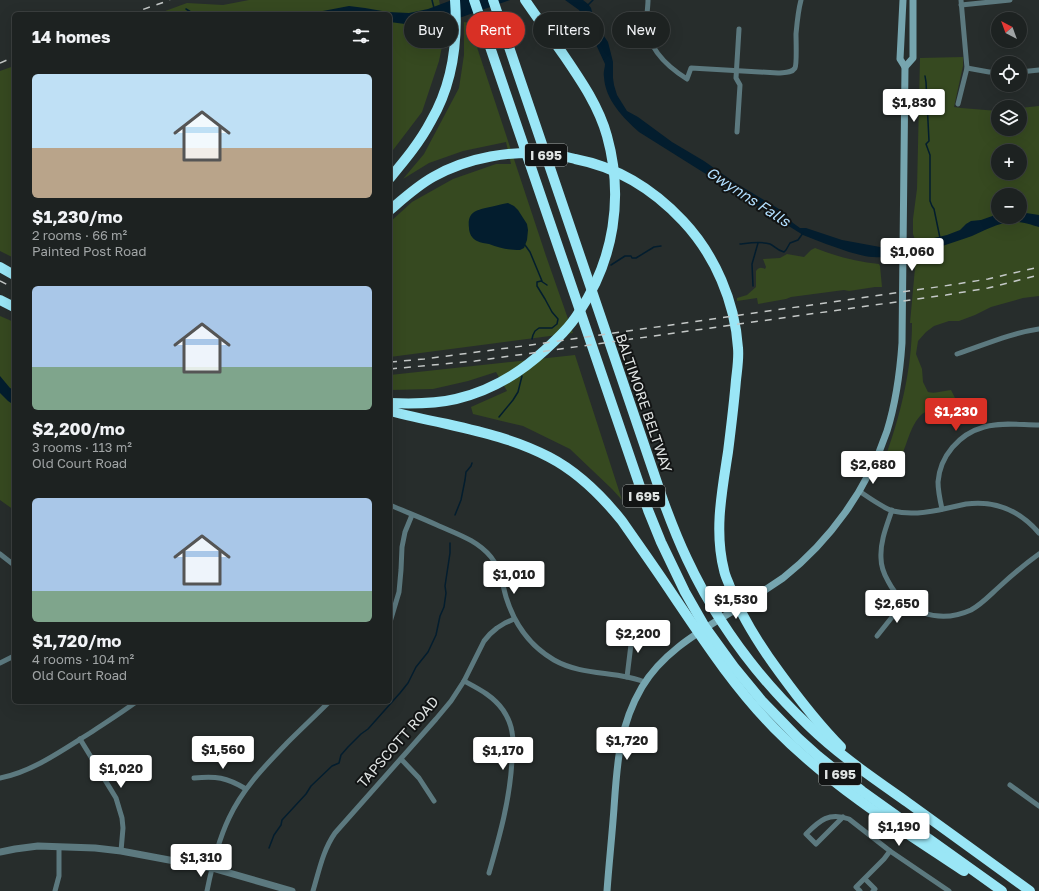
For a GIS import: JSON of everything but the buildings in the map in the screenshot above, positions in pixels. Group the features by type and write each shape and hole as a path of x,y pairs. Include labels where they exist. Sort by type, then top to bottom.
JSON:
{"highway":[{"path":"392,175 420,139 435,113 449,78 454,54 456,26 455,0"},
{"name":"I 695","path":"474,0 635,471 661,542 685,592 706,627 747,684 781,721 818,756 862,790 1002,891"},
{"name":"BALTIMORE BELTWAY","path":"494,0 651,467 676,536 713,608 731,635 760,673 792,710 829,744 872,778 1030,891"},
{"path":"392,403 436,403 477,392 512,376 530,363 556,340 570,324 579,313 603,268 611,240 614,210 615,179 609,142 601,117 586,88 525,0"},
{"path":"392,208 412,190 434,176 457,166 472,161 505,154 553,154 597,164 628,178 656,196 674,211 688,226 701,243 718,272 726,292 734,323 738,349 735,402 720,509 720,534 724,573 735,601 749,628 781,675 813,717 872,778"},
{"path":"0,267 12,274"},
{"path":"0,300 12,305"},
{"path":"392,412 479,431 509,440 550,457 577,475 595,490 622,521 726,673 773,728 812,764 856,798 994,891"}],"main road":[{"path":"607,891 617,769 621,739 630,709 645,682 663,660 684,642 782,578 821,542 837,523 859,491 870,471 887,430 894,402 900,366 902,319 905,67 900,59 903,0"},
{"path":"905,67 913,58 913,0"}],"street":[{"path":"648,0 647,26 650,40 657,53 675,72 687,79 691,68 737,71 792,71 796,64 796,31 798,10 801,0"},
{"path":"958,104 967,68 961,2 1010,0"},
{"path":"737,132 740,85 736,78 739,29"},
{"path":"967,68 991,72"},
{"path":"1027,71 1039,70"},
{"path":"957,354 1016,334 1039,329"},
{"path":"942,509 938,490 938,481 945,458 950,450 961,439 976,429 992,425 1039,425"},
{"path":"859,491 892,510 906,513 919,513 966,504 990,504 1014,512 1021,516 1039,533"},
{"path":"392,506 471,540 487,552 497,566 514,619 534,645 547,655 562,664 590,672 627,677 645,682"},
{"path":"892,510 883,537 881,558 883,569 896,595 915,609 933,616 951,616 962,613 981,604 1023,566 1039,554"},
{"path":"392,613 399,592 402,547 405,532 412,514"},
{"path":"0,554 12,563"},
{"path":"877,636 904,602"},
{"name":"TAPSCOTT ROAD","path":"313,891 324,854 330,840 341,825 451,701 464,681 484,640 497,628 514,619"},
{"path":"627,677 633,628"},
{"path":"0,664 12,657"},
{"path":"464,681 488,694 499,704 507,717 512,732 513,749 511,778 502,830 490,873"},
{"path":"0,778 35,766 133,704"},
{"path":"207,891 212,868 227,823 237,803 259,771 327,704"},
{"path":"80,739 116,798 120,808 122,823 121,851"},
{"path":"401,759 419,778 434,801"},
{"path":"194,778 221,778 234,782 246,790"},
{"path":"1010,785 1039,806"},
{"path":"843,817 816,844 806,834 823,819 833,816 843,817 849,819 890,851 949,891"},
{"path":"0,852 25,847 96,848 121,851 212,868 292,891"},
{"path":"55,891 59,876 60,847"},
{"path":"860,891 856,887 890,851"},
{"path":"865,879 875,889 873,891"}],"green space":[{"path":"249,0 439,0 441,12 404,12 404,48 442,48 439,61 422,112 392,151 392,12 162,12 187,3 223,5"},
{"path":"464,22 466,22 466,48 477,48 573,333 392,357 392,220 412,202 453,179 496,164 511,164 506,142 463,151 429,163 403,179 424,154 459,88 464,55"},
{"path":"963,57 963,66 954,107 991,110 991,136 1027,136 1027,107 1039,106 1039,296 1023,298 991,307 959,321 949,321 934,326 926,332 918,341 916,354 922,369 923,382 928,392 936,393 951,390 955,398 946,407 922,414 916,421 910,433 897,464 886,463 884,461 900,410 910,358 912,323 910,323 916,241 913,234 913,219 917,189 920,58"},
{"path":"12,67 12,257 0,251 0,71"},
{"path":"815,248 846,258 879,264 882,287 791,297 758,304 757,298 737,301 737,298 747,295 756,287 756,271 759,268 765,269 766,267 763,259 780,258 787,254 804,257"},
{"path":"0,316 12,321 12,509 0,500"},
{"path":"575,355 622,500 570,449 523,426 473,414 471,407 507,391 496,372 468,381 433,389 392,390 392,375"}],"water":[{"path":"452,0 510,0 476,12 466,12 466,16 458,18 458,12 414,12 428,9"},
{"name":"Gwynns Falls","path":"565,0 583,0 588,4 592,12 580,12"},
{"path":"349,6 365,8 388,12 318,12"},
{"path":"392,12 404,13 404,24 392,22"},
{"name":"Gwynns Falls","path":"604,36 608,42 613,62 613,78 617,95 627,111 734,182 784,212 793,223 800,228 806,228 842,240 894,248 909,247 947,235 960,230 971,221 981,220 991,216 991,224 1002,224 936,248 911,254 885,257 870,257 849,252 803,235 639,132 627,121 611,100 605,85 605,64 598,48 604,48"},
{"path":"508,203 518,210 527,224 527,240 524,248 520,250 512,250 480,242 471,236 469,230 469,218 471,215 481,209"},
{"name":"Gwynns Falls","path":"1027,213 1039,215 1039,227 1027,223"},
{"path":"0,376 12,389 12,404 0,393"}],"waterway":[{"path":"432,0 434,8"},
{"path":"587,6 593,0"},
{"path":"186,9 191,12"},
{"path":"925,76 929,141 926,144 930,155 930,201 934,209 940,238"},
{"path":"740,244 755,242 767,243 784,252 790,243 798,240 803,233"},
{"path":"753,286 752,264 758,243"},
{"path":"525,245 530,252 542,281"},
{"path":"611,265 625,256 636,258 654,247 661,246"},
{"path":"532,339 535,331 539,328 552,328 557,324 558,319 552,312 537,286 537,282 541,281 547,285"},
{"path":"499,417 518,392 522,376"},
{"path":"455,515 461,500 466,472 472,463"},
{"path":"392,702 408,683 416,667 428,652 436,635 440,616 444,607 450,543"},
{"path":"269,848 282,820 306,794 311,786 332,766 339,763 341,755 361,734 368,729 390,704"}],"railway":[{"path":"136,12 170,0"},
{"path":"0,63 12,58"},
{"path":"392,362 523,346 944,286 988,279 1039,267"},
{"path":"392,369 475,361 946,295 988,288 1039,275"},
{"path":"0,281 12,287"}]}
